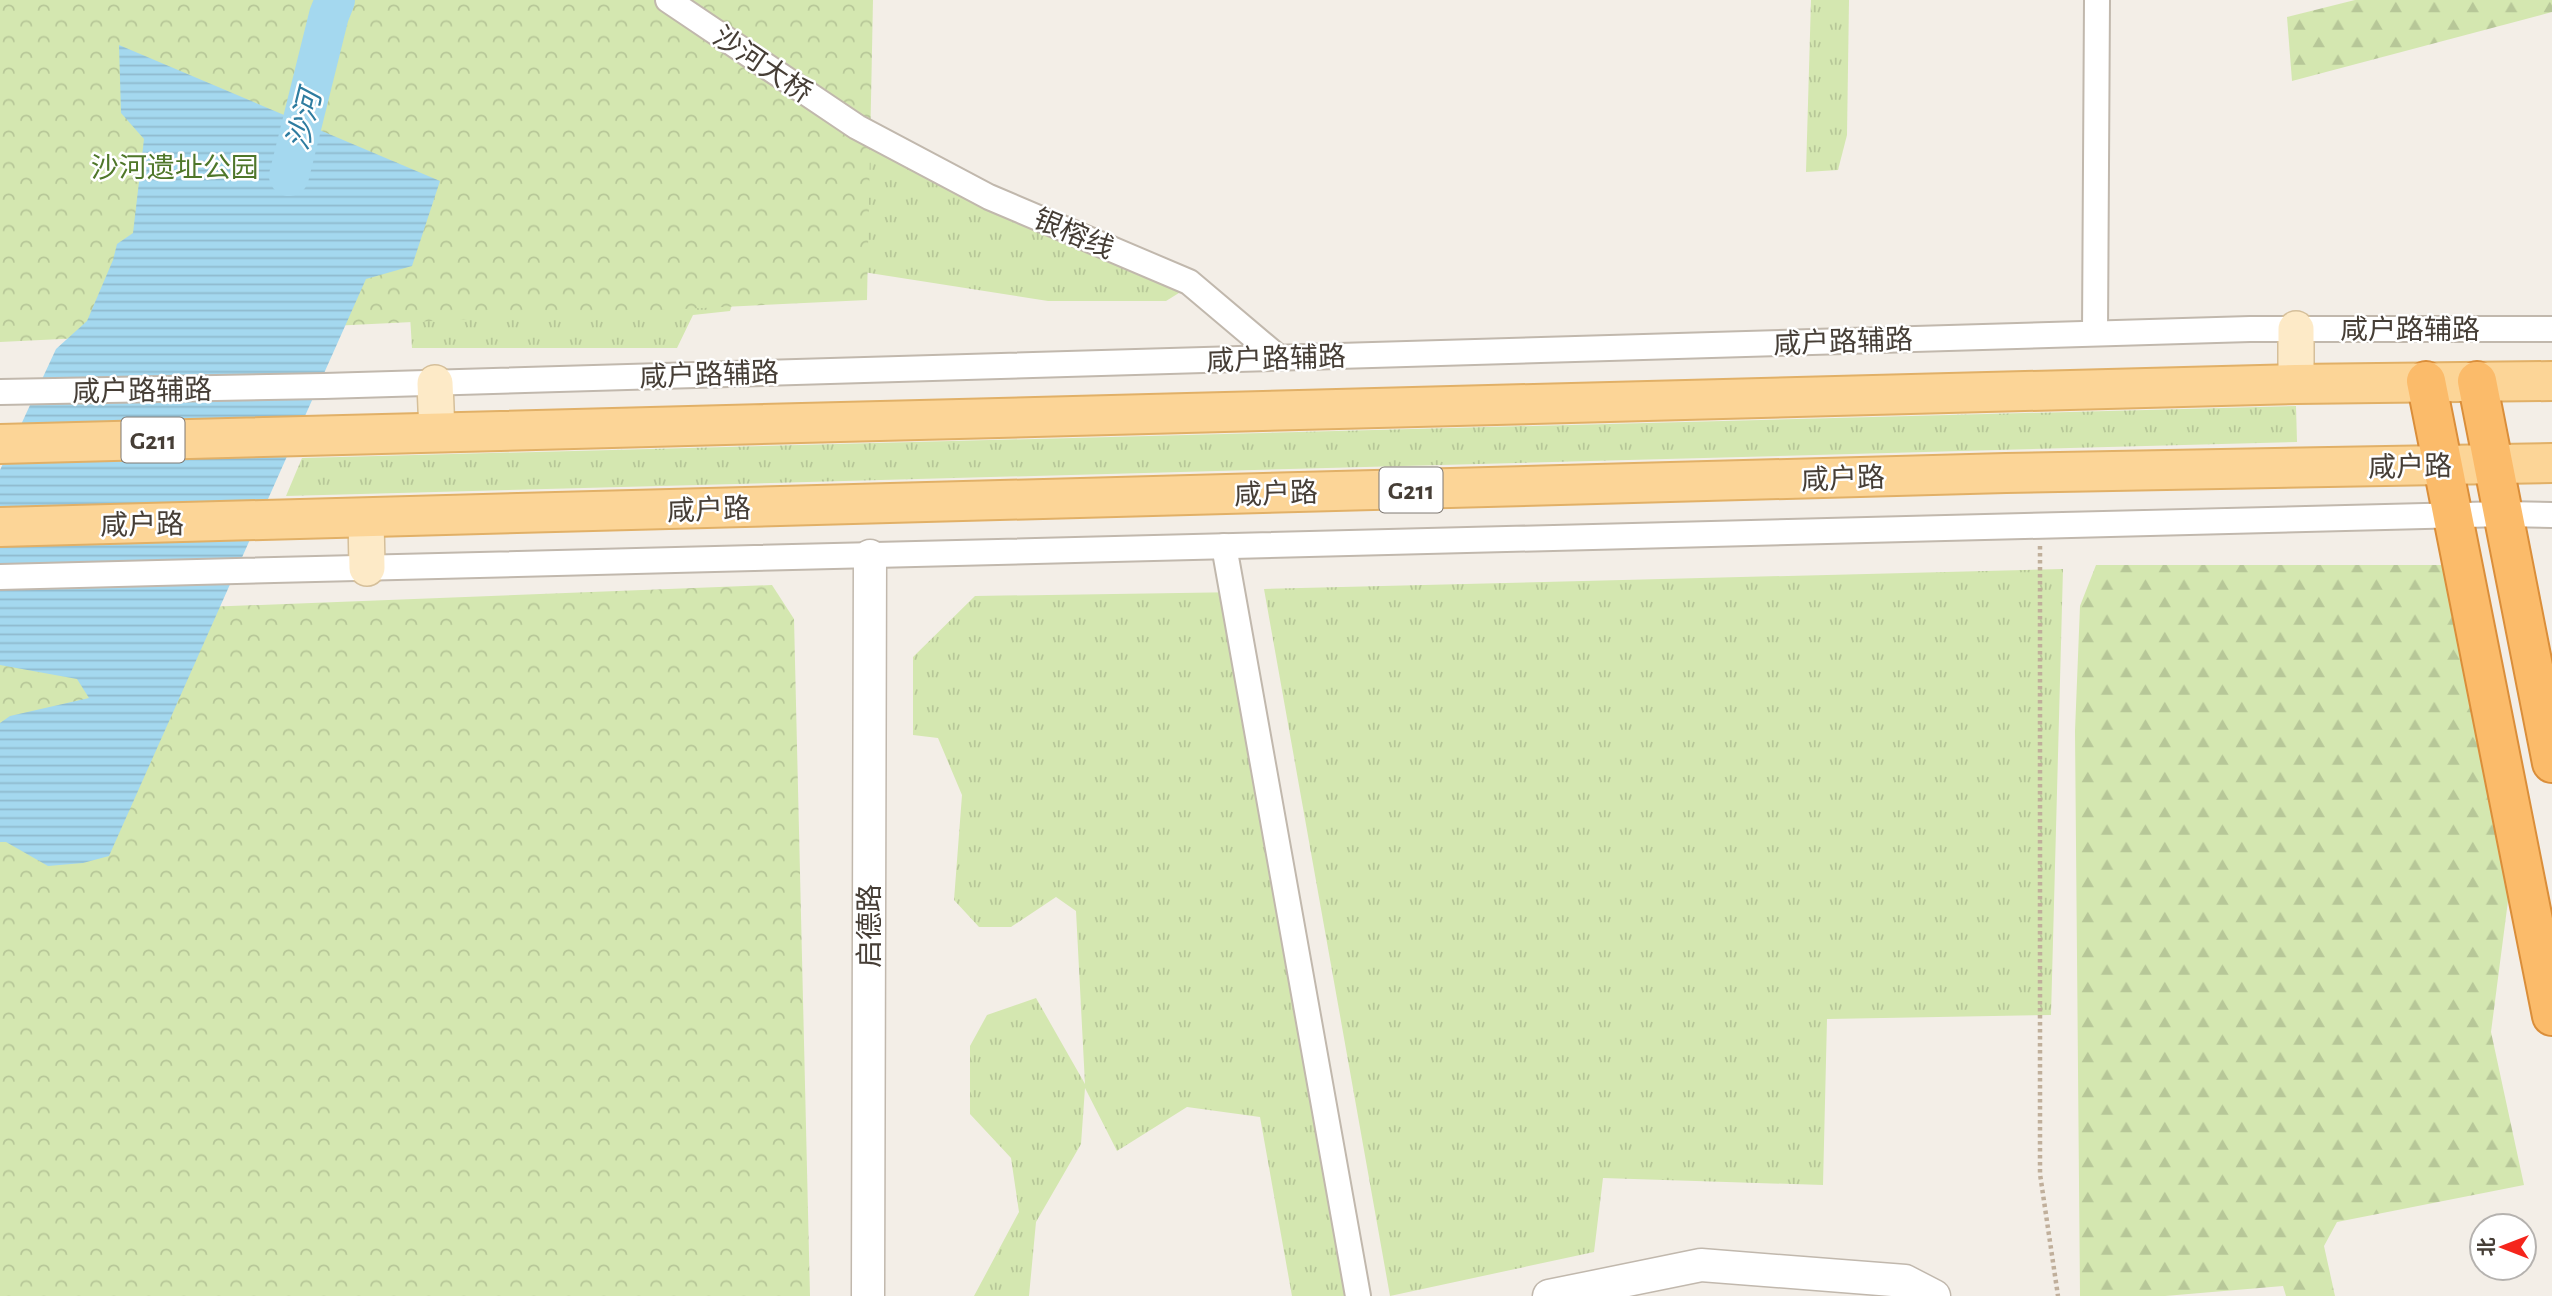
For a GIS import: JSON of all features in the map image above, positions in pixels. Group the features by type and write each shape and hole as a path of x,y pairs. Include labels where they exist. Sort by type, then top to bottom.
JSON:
{"highway":[{"path":"2427,381 2552,1016"},
{"path":"2477,381 2552,763"}],"main road":[{"path":"2296,328 2296,384"},
{"name":"G211","path":"0,444 2296,384 2552,382"},
{"path":"435,383 437,433"},
{"name":"咸户路","path":"0,527 1992,473 2552,463"},
{"path":"366,519 367,568"}],"street":[{"name":"沙河大桥","path":"668,0 857,127"},
{"path":"2095,333 2097,0"},
{"name":"银榕线","path":"857,127 989,197 1189,282 1279,358"},
{"name":"咸户路辅路","path":"0,393 435,383 2095,333 2296,328 2552,329"},
{"path":"0,577 2454,515 2552,515"},
{"path":"1224,546 1358,1296"},
{"name":"启德路","path":"868,1296 870,556"},
{"path":"1549,1296 1701,1265 1905,1281 1934,1296"}],"path":[{"path":"2040,526 2040,1174 2057,1296"}],"green space":[{"name":"沙河遗址公园","path":"0,0 873,0 867,300 0,342"},
{"path":"1811,0 1849,0 1847,135 1838,170 1806,172"},
{"path":"2355,0 2552,0 2552,12 2292,81 2287,17"},
{"path":"852,129 1187,288 1166,301 1048,301 812,264"},
{"path":"404,217 746,264 730,311 693,315 677,348 412,348"},
{"path":"2296,406 2297,442 286,496 302,458"},
{"path":"2096,565 2450,565 2512,870 2491,1032 2524,1185 2337,1222 2324,1246 2335,1296 2286,1296 2283,1286 2165,1296 2080,1296 2075,731 2080,606"},
{"path":"2063,569 2051,1015 1827,1019 1823,1185 1603,1178 1594,1252 1390,1296 1264,589"},
{"path":"772,585 794,619 810,1296 0,1296 0,615"},
{"path":"1244,592 1369,1296 1292,1296 1260,1117 1187,1107 1117,1151 1085,1088 1081,1144 1036,1222 1029,1296 974,1296 1019,1212 1011,1158 970,1114 970,1046 987,1015 1036,998 1085,1084 1076,911 1056,897 1011,927 979,927 954,900 962,795 938,738 913,735 913,657 975,596"}],"water":[{"path":"119,45 440,181 412,266 366,279 109,856 83,863 48,866 6,842 0,842 0,723 10,716 89,698 77,679 0,665 0,470 56,349 87,321 117,244 133,233 144,139 121,113"}],"waterway":[{"name":"沙河","path":"289,176 335,0"}]}
